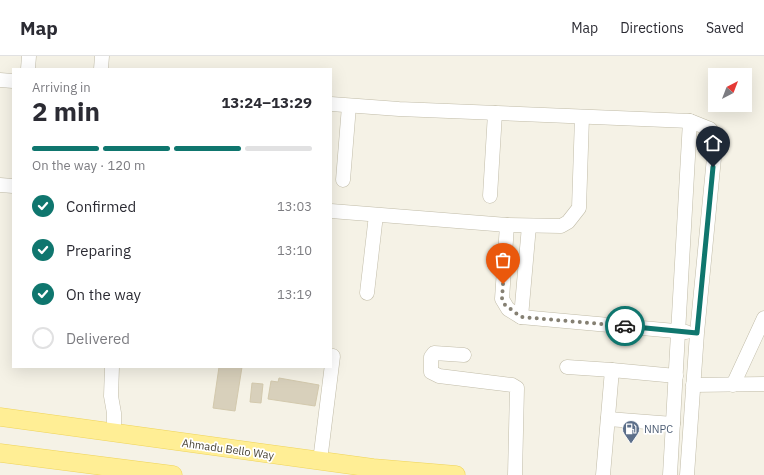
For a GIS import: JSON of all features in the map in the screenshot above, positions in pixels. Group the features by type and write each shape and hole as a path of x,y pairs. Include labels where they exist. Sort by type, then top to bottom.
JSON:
{"main road":[{"name":"Ahmadu Bello Way","path":"0,417 320,461 346,470 456,475"},
{"path":"0,453 173,475"}],"street":[{"path":"28,68 29,56"},
{"path":"101,68 102,56"},
{"path":"0,80 12,81"},
{"path":"332,104 690,121 710,129 716,137 697,333 687,475"},
{"path":"343,180 349,106"},
{"path":"490,196 495,113"},
{"path":"332,211 507,225 561,226 571,219 579,208 582,117"},
{"path":"670,475 690,121"},
{"path":"0,185 12,186"},
{"path":"367,293 376,215"},
{"path":"507,225 502,299 508,309 521,317 697,333"},
{"path":"521,317 529,226"},
{"path":"733,385 764,318"},
{"path":"464,355 434,353 431,357 431,372 439,376 512,385 517,388 514,475"},
{"path":"332,364 333,356"},
{"path":"567,367 676,376"},
{"path":"112,368 111,396 114,413 114,433"},
{"path":"320,461 332,368"},
{"path":"603,475 612,370"},
{"path":"693,385 764,384"},
{"path":"608,419 673,424"}],"building":[{"path":"219,368 242,368 235,411 213,408"},
{"path":"279,378 319,385 315,406 268,399 271,381 278,382"},
{"path":"252,383 263,384 261,403 250,402"}],"way so far":[{"path":"503,284 502,299 504,304 508,309 521,317 625,326"}],"place":[{"name":"NNPC","path":"631,444"}],"route":[{"path":"625,326 697,333 713,167"}]}
